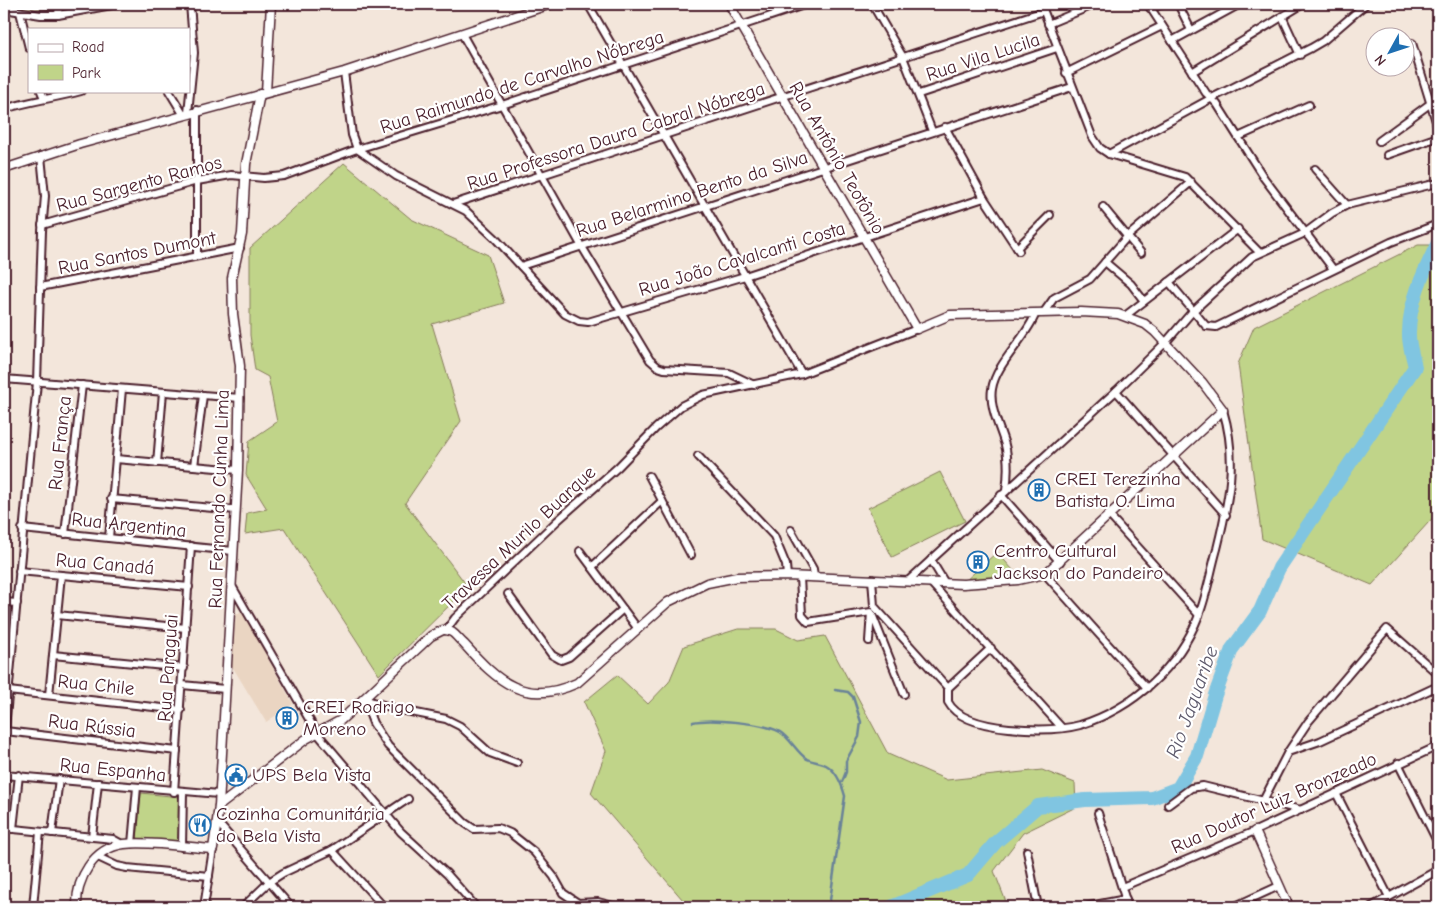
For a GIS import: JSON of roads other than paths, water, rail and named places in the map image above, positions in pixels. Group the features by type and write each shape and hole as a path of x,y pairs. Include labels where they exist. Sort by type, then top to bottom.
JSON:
{"street":[{"path":"58,15 59,4"},
{"path":"4,9 58,15 117,4"},
{"path":"190,4 194,53 190,80"},
{"name":"Rua Fernando Cunha Lima","path":"204,907 218,822 238,470 240,366 232,294 234,265 240,248 244,176 263,93 271,4"},
{"path":"4,169 41,156 197,110 344,72 551,4"},
{"path":"588,4 802,374"},
{"name":"Rua Antônio Teotônio","path":"729,4 917,329"},
{"name":"Rua Raimundo de Carvalho Nóbrega","path":"244,176 264,178 284,176 357,149 502,106 807,4"},
{"path":"872,4 903,57 932,131"},
{"path":"1041,4 1066,73 1092,136 1100,148 1109,154 1178,173 1191,182 1259,252"},
{"path":"1048,24 1096,4"},
{"path":"1163,4 1149,6 1264,178 1333,269"},
{"path":"1178,4 1191,30"},
{"path":"1172,41 1240,4"},
{"path":"1192,72 1303,4"},
{"path":"1109,154 1212,98 1300,55 1323,41 1366,4"},
{"path":"20,12 28,44"},
{"name":"Rua Professora Daura Cabral Nóbrega","path":"453,204 1044,12"},
{"path":"1282,16 1300,55"},
{"path":"1066,73 1162,26"},
{"path":"462,34 581,245 650,360 658,367 729,373 754,385"},
{"name":"Rua Vila Lucila","path":"919,94 1057,48"},
{"path":"1414,49 1438,128"},
{"path":"344,72 352,135 357,149"},
{"name":"Rua Belarmino Bento da Silva","path":"521,266 1072,87"},
{"path":"41,92 44,98"},
{"path":"4,109 44,98 53,98 77,92"},
{"path":"170,92 185,114"},
{"path":"185,114 188,92"},
{"path":"1379,141 1431,103"},
{"path":"1238,137 1309,105"},
{"path":"197,110 197,256"},
{"path":"945,127 984,198 1018,249 1050,215"},
{"path":"1387,155 1438,137"},
{"name":"Rua João Cavalcanti Costa","path":"357,149 396,176 453,204 476,220 521,266 551,301 571,318 588,322 745,276 984,198"},
{"path":"4,739 37,382 42,225 45,196 41,156"},
{"path":"1315,169 1347,205"},
{"name":"Rua Sargento Ramos","path":"42,225 197,181 231,175 244,176"},
{"path":"1004,493 1008,473 1005,448 994,409 992,391 997,374 1040,313 1054,298 1090,278 1127,237 1191,182"},
{"path":"908,581 1116,391 1166,342 1192,312 1259,252 1305,233 1347,205 1438,183"},
{"path":"1103,207 1141,254"},
{"path":"1169,282 1192,312 1206,326 1216,327 1391,242 1438,224"},
{"path":"1125,316 1238,229"},
{"name":"Rua Santos Dumont","path":"40,287 240,248"},
{"path":"1105,262 1131,284 1144,301"},
{"path":"872,609 948,688 948,702 951,708 967,718 1005,727 1062,728 1101,717 1124,705 1147,688 1182,648 1199,615 1226,515 1232,466 1230,441 1223,410 1202,382 1166,342 1145,324 1125,316 1081,312 950,316 917,329"},
{"name":"Travessa Murilo Buarque","path":"219,806 306,739 341,720 432,636 447,629 455,618 681,406 703,395 802,374 917,329"},
{"path":"4,379 240,398"},
{"name":"Rua França","path":"65,534 82,385"},
{"path":"108,538 122,389"},
{"path":"1116,391 1226,515"},
{"path":"157,463 163,392"},
{"path":"194,466 203,395"},
{"path":"447,629 492,674 505,683 524,692 543,693 559,691 577,683 668,602 707,583 737,577 787,576 945,583 996,583 1045,574 1223,410"},
{"path":"698,456 774,536 786,565 787,576"},
{"path":"116,459 238,470"},
{"path":"648,476 691,556"},
{"path":"1004,493 1060,562"},
{"path":"112,499 236,510"},
{"path":"592,567 662,501"},
{"path":"1109,515 1199,615"},
{"name":"Rua Argentina","path":"22,529 233,552"},
{"path":"791,530 813,569 814,577"},
{"name":"Rua Paraguai","path":"174,792 191,546"},
{"path":"580,551 638,629"},
{"path":"931,560 945,583"},
{"name":"Rua Canadá","path":"19,571 189,587"},
{"path":"1045,574 1147,688"},
{"path":"49,695 62,575"},
{"path":"800,577 802,615 808,622 872,609"},
{"path":"869,641 872,579"},
{"path":"931,582 1062,728"},
{"path":"232,586 317,733 406,836 447,874 476,907"},
{"path":"508,594 552,655 561,660 569,658 623,609"},
{"path":"4,602 17,603"},
{"path":"872,609 904,694"},
{"path":"57,615 186,628"},
{"path":"1264,799 1288,752 1308,722 1387,629 1438,674"},
{"path":"948,688 990,648"},
{"path":"53,654 184,668"},
{"path":"182,685 225,689"},
{"path":"1288,752 1320,741 1438,686"},
{"name":"Rua Chile","path":"8,691 181,710"},
{"path":"364,699 396,709 446,719 460,726 490,753 517,763"},
{"path":"364,699 373,723 388,746 465,823 474,829 498,828 510,833 534,852 554,877 563,893 578,904 598,902 617,907"},
{"name":"Rua Rússia","path":"4,731 177,751"},
{"name":"Rua Doutor Luiz Bronzeado","path":"1122,887 1255,831 1438,746"},
{"path":"1398,763 1438,844"},
{"name":"Rua Espanha","path":"4,775 174,792 219,794"},
{"path":"13,829 19,775"},
{"path":"52,833 59,779"},
{"path":"92,837 98,783"},
{"path":"1168,805 1191,788 1198,786 1264,799 1301,810"},
{"path":"132,844 137,787"},
{"path":"182,847 183,792"},
{"path":"1336,793 1389,897"},
{"path":"244,907 269,882 292,867 332,850 342,841 387,815 408,800"},
{"path":"1098,813 1128,907"},
{"path":"218,822 291,907"},
{"path":"4,828 113,839 122,844"},
{"path":"1255,831 1288,907"},
{"path":"33,907 40,832"},
{"path":"77,907 78,888 88,867 98,857 122,844 213,849"},
{"path":"332,850 384,907"},
{"path":"1027,851 1038,907"},
{"path":"98,857 127,868 209,876"},
{"path":"1370,907 1438,870"},
{"path":"1233,907 1279,886"},
{"path":"1084,907 1126,898"}],"waterway":[{"name":"Rio Jaguaribe","path":"891,907 968,875 996,842 1038,806 1085,800 1152,798 1178,788 1197,756 1215,695 1232,649 1260,611 1279,568 1415,367 1409,340 1411,312 1422,276 1438,243"},
{"path":"835,690 848,692 853,697 861,722 859,737 846,761 846,772 842,782"},
{"path":"693,722 737,722 772,729 784,735 807,759 826,765 836,775 845,796 829,907"}],"place":[{"name":"CREI Terezinha Batista O. Lima","path":"1039,490"},
{"name":"Centro Cultural Jackson do Pandeiro","path":"978,562"},
{"name":"CREI Rodrigo Moreno","path":"287,718"},
{"name":"UPS Bela Vista","path":"236,775"},
{"name":"Cozinha Comunitária do Bela Vista","path":"200,825"}]}
